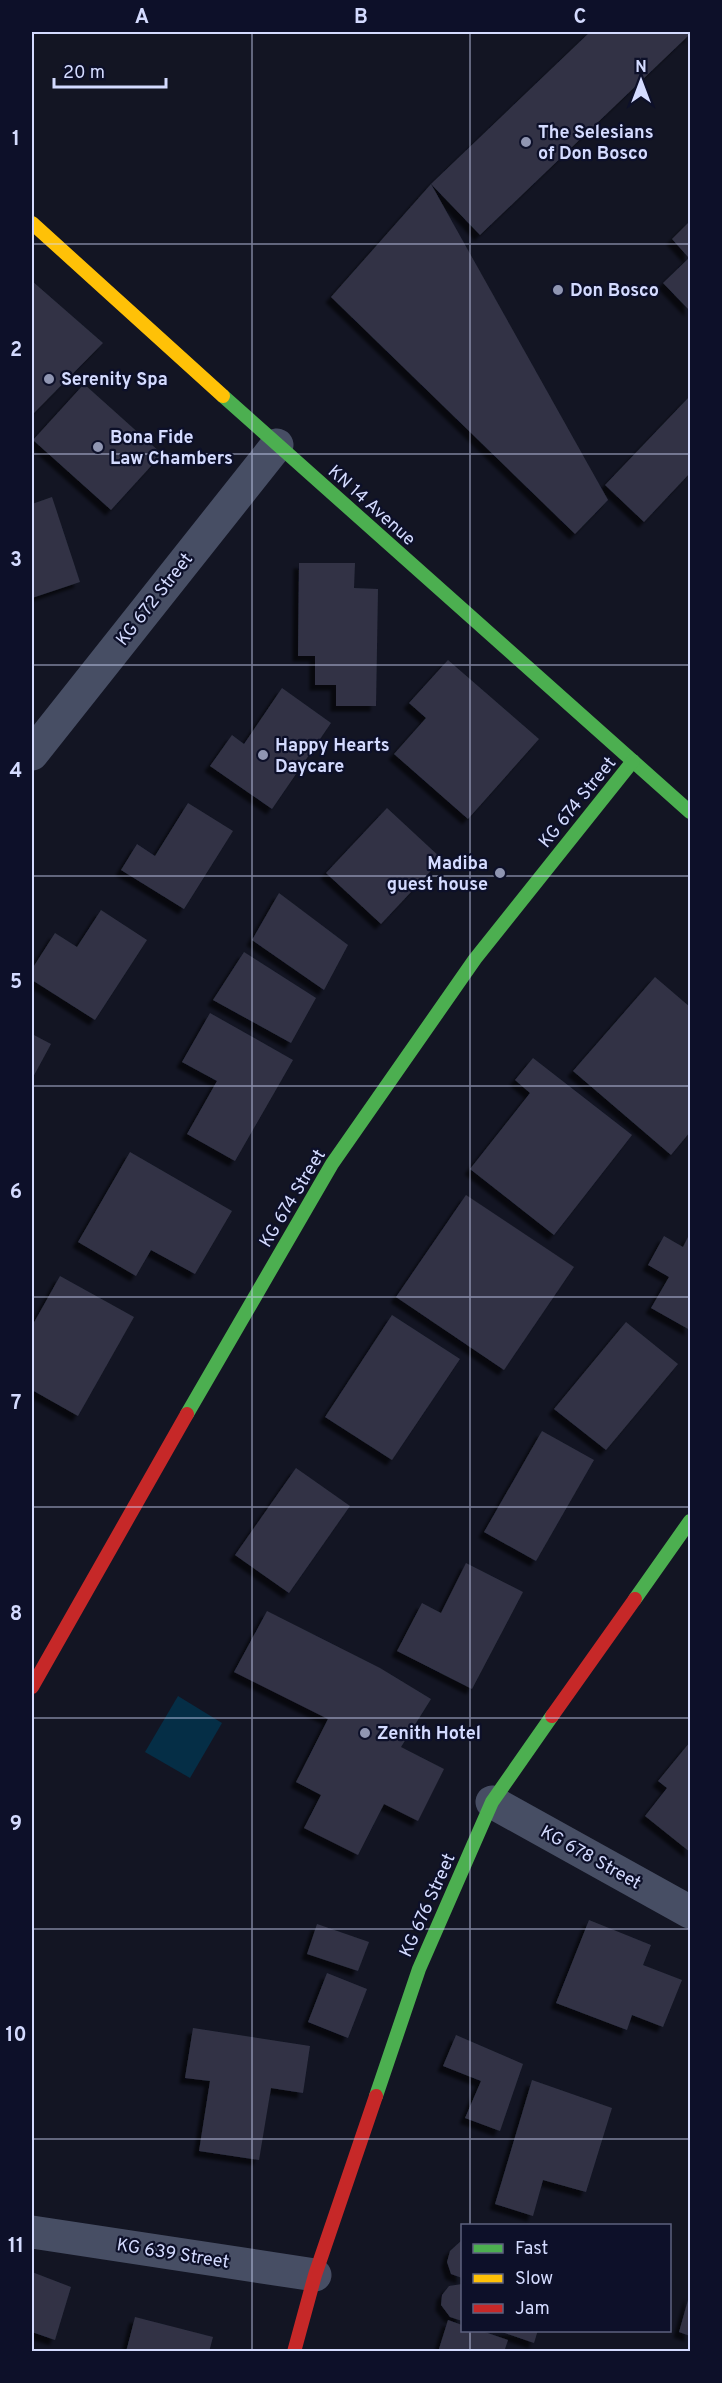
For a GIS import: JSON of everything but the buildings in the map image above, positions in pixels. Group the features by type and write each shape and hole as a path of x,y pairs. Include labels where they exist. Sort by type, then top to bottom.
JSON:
{"street":[{"name":"KN 14 Avenue","path":"32,223 277,445 690,812"},
{"name":"KG 672 Street","path":"32,754 277,445"},
{"name":"KG 674 Street","path":"32,1687 167,1447 332,1164 475,959 633,761"},
{"name":"KG 676 Street","path":"294,2352 315,2275 419,1969 492,1802 690,1521"},
{"name":"KG 678 Street","path":"492,1802 690,1912"},
{"name":"KG 639 Street","path":"32,2232 315,2275"}],"water":[{"path":"178,1696 222,1723 190,1778 145,1752"}],"traffic: fast":[{"path":"223,396 690,812"},
{"path":"187,1414 332,1164 475,959 633,761"},
{"path":"635,1599 690,1521"},
{"path":"376,2096 419,1969 492,1802 552,1716"}],"traffic: slow":[{"path":"32,223 223,396"}],"traffic: jam":[{"path":"32,1687 187,1414"},
{"path":"552,1716 635,1599"},
{"path":"294,2352 315,2275 376,2096"}],"place":[{"name":"The Selesians of Don Bosco","path":"526,142"},
{"name":"Don Bosco","path":"558,290"},
{"name":"Serenity Spa","path":"49,379"},
{"name":"Bona Fide Law Chambers","path":"98,447"},
{"name":"Happy Hearts Daycare","path":"263,755"},
{"name":"Madiba guest house","path":"500,873"},
{"name":"Zenith Hotel","path":"365,1733"}]}
